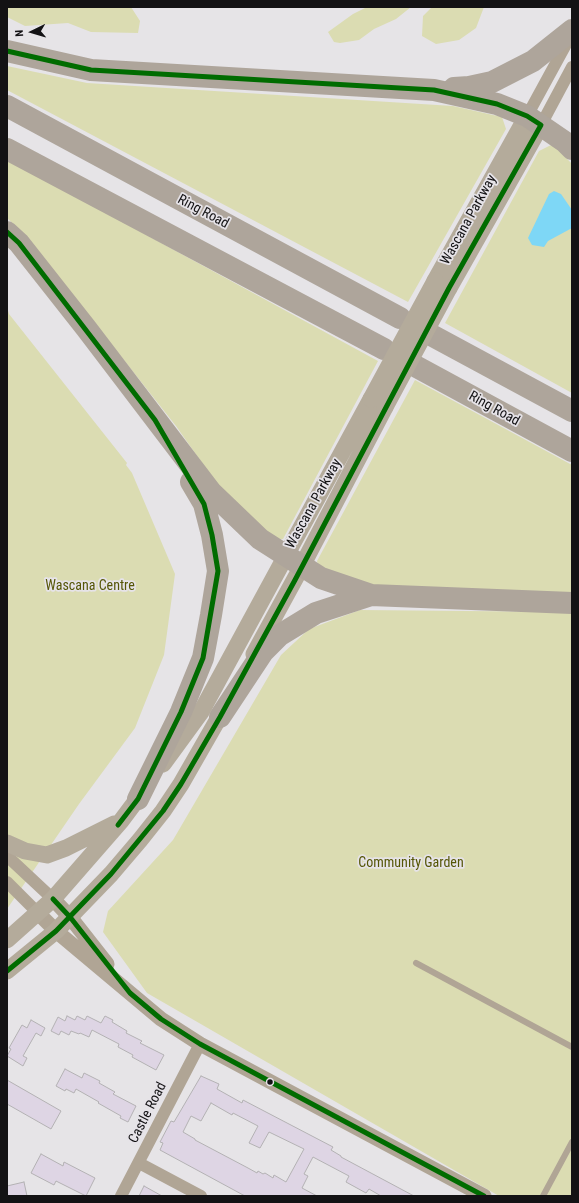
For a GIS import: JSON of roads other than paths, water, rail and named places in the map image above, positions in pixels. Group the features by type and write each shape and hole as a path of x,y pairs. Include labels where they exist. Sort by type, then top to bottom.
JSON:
{"highway":[{"path":"7,51 91,70 434,90 468,87 492,82 533,61 572,31"},
{"path":"434,90 497,104 534,120 565,142 572,149"},
{"name":"Ring Road","path":"7,106 400,318"},
{"path":"7,149 384,349"},
{"path":"7,232 19,244 211,492 260,539 321,578 371,595 572,603"},
{"path":"433,336 572,411"},
{"name":"Ring Road","path":"417,367 572,451"},
{"path":"138,799 181,712 203,658 218,571 212,535 204,504 155,420"},
{"path":"220,717 263,652 280,635 316,613 371,595"}],"main road":[{"name":"Wascana Parkway","path":"7,971 70,917 111,874 163,811 220,717 294,561 442,284 534,120"},
{"name":"Wascana Parkway","path":"7,940 53,899 121,821 138,799 201,712 294,561"},
{"path":"7,843 25,851 47,855 66,848 121,821"}],"street":[{"name":"Wascana Parkway","path":"534,120 572,31"},
{"name":"Wascana Parkway","path":"534,120 572,67"},
{"path":"7,856 70,917 130,993"},
{"path":"7,882 56,930 161,1019 200,1044 484,1196"},
{"name":"Castle Road","path":"121,1196 200,1044"},
{"path":"139,1162 201,1196"}],"lane":[{"path":"416,962 572,1047"},
{"path":"543,1196 572,1142"}],"water":[{"path":"554,191 561,194 572,210 572,228 548,241 544,247 532,245 528,238 549,194"}],"park label":[{"name":"Wascana Centre","path":"90,586"},
{"name":"Community Garden","path":"411,863"}]}
